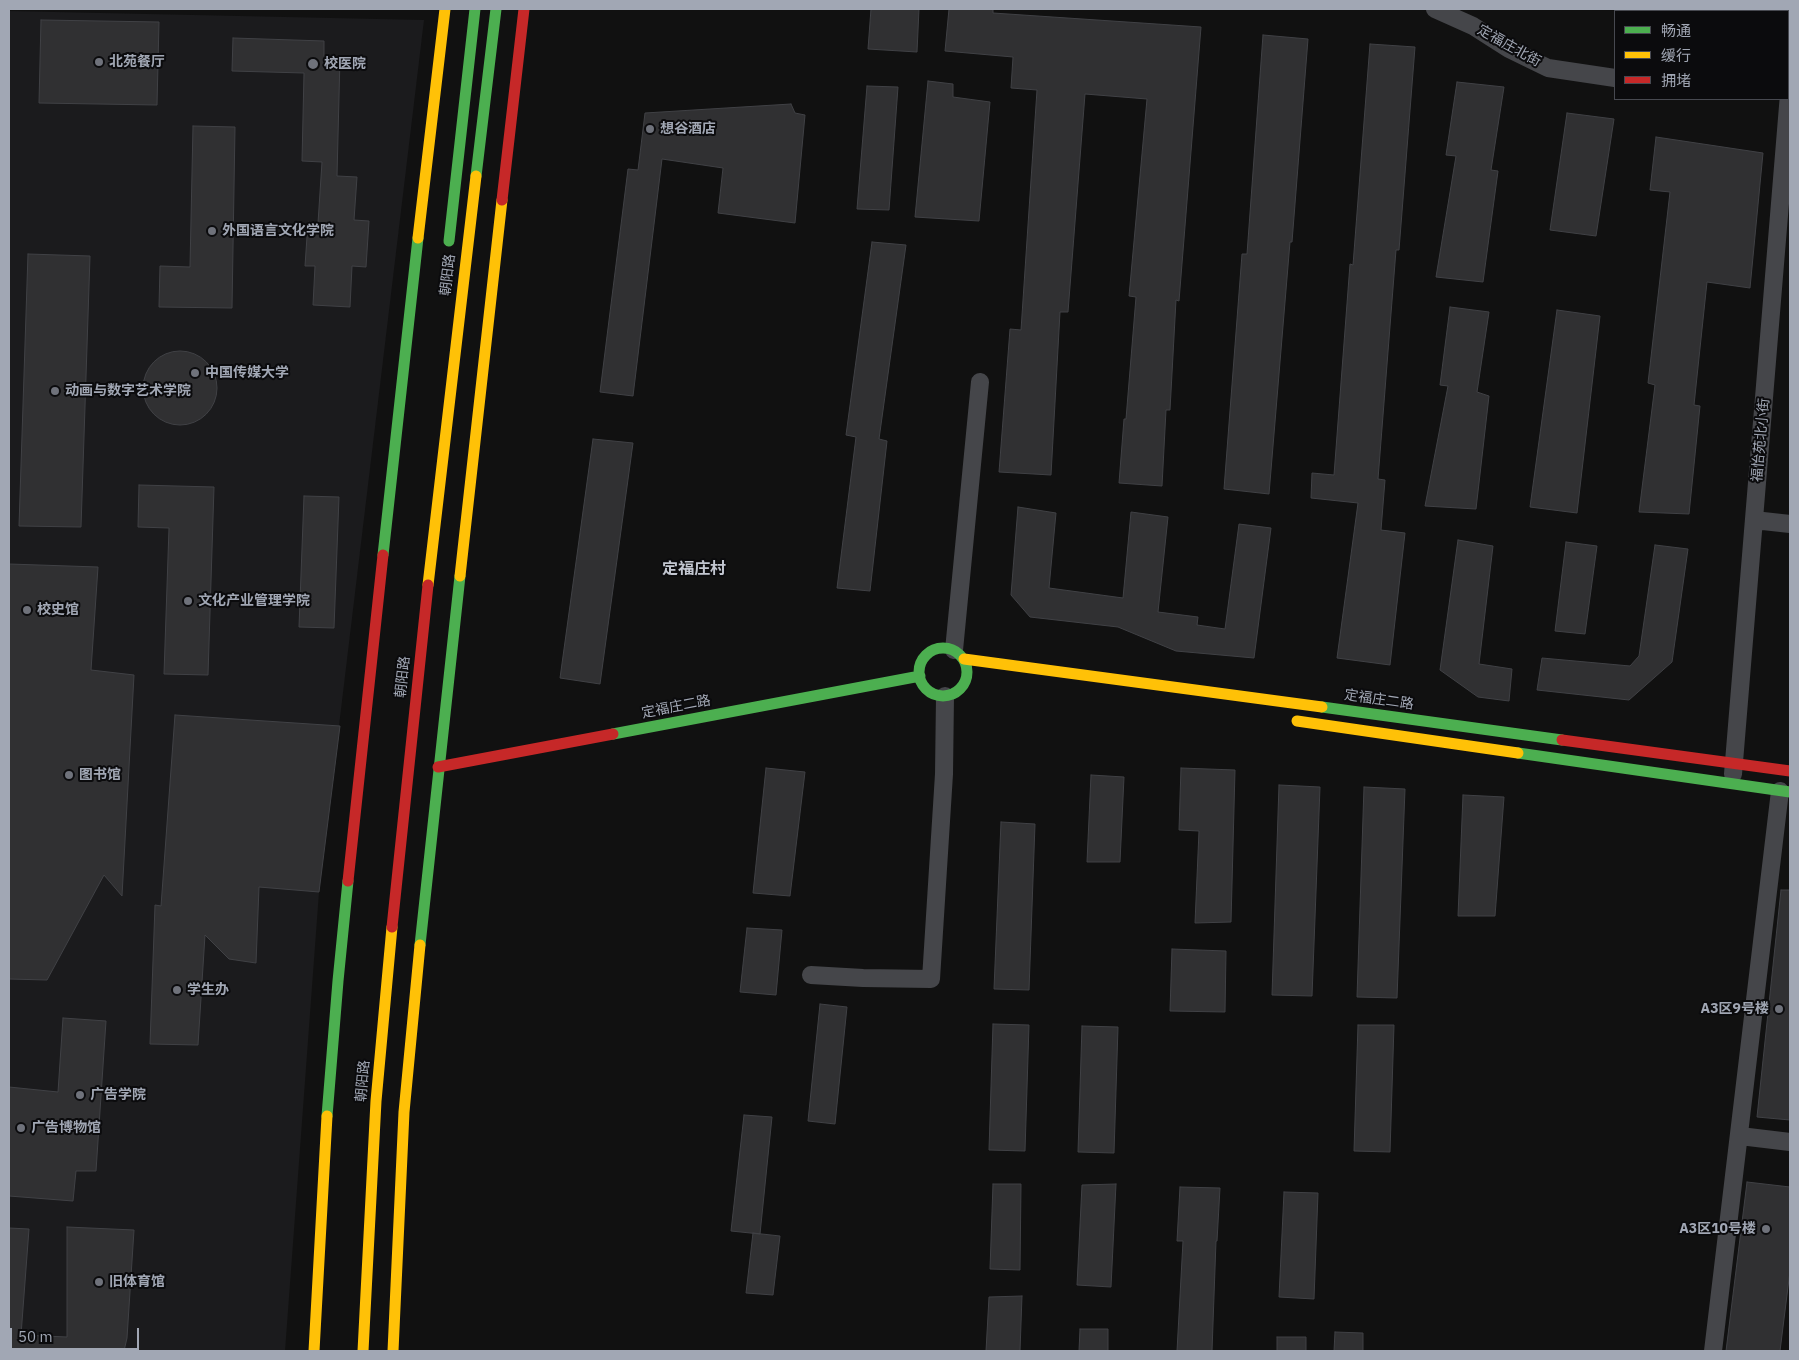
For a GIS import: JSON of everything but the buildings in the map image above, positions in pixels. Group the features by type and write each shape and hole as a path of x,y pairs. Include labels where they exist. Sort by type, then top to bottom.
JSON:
{"main road":[{"path":"314,1351 328,1106 338,981 399,400 445,9"},
{"name":"朝阳路","path":"447,256 475,9"},
{"name":"朝阳路","path":"363,1351 376,1102 397,873 448,405 496,9"},
{"path":"393,1351 404,1112 438,767 524,9"},
{"name":"定福庄二路","path":"438,767 920,676 921,662 930,652 942,648 959,654 1790,771"},
{"path":"920,676 927,689 935,694 945,696 958,690 972,674 959,654"},
{"path":"1281,719 1785,792"}],"street":[{"name":"定福庄北街","path":"1435,9 1473,26 1509,48 1548,68 1614,78"},
{"name":"福怡苑北小街","path":"1732,785 1789,100"},
{"path":"959,654 980,382"},
{"path":"1754,520 1790,524"},
{"path":"811,975 931,979 944,774 945,696"},
{"path":"1712,1351 1785,792"},
{"path":"1740,1136 1790,1142"}],"shaded area":[{"name":"中国传媒大学","path":"9,11 424,20 319,892 285,1351 9,1351"}],"traffic: fast":[{"path":"449,241 475,9"},
{"path":"476,176 496,9"},
{"path":"383,555 418,238"},
{"path":"420,945 460,576"},
{"path":"938,648 948,648 960,655 967,667 967,672 967,677 960,689 948,696 938,696 930,692 923,685 919,677 919,667 923,659 930,652 938,648"},
{"path":"613,734 920,676"},
{"path":"1322,707 1562,740"},
{"path":"1518,753 1790,792"},
{"path":"327,1116 348,881"}],"traffic: slow":[{"path":"418,238 445,9"},
{"path":"428,585 476,176"},
{"path":"460,576 502,200"},
{"path":"964,659 1322,707"},
{"path":"1297,721 1518,753"},
{"path":"363,1351 376,1101 392,927"},
{"path":"393,1351 404,1112 420,945"},
{"path":"314,1351 327,1116"}],"traffic: jam":[{"path":"502,200 524,9"},
{"path":"348,881 383,555"},
{"path":"392,927 428,585"},
{"path":"438,767 613,734"},
{"path":"1562,740 1790,771"}],"place":[{"name":"北苑餐厅","path":"99,62"},
{"name":"校医院","path":"313,64"},
{"name":"想谷酒店","path":"650,129"},
{"name":"外国语言文化学院","path":"212,231"},
{"name":"中国传媒大学","path":"195,373"},
{"name":"动画与数字艺术学院","path":"55,391"},
{"name":"文化产业管理学院","path":"188,601"},
{"name":"校史馆","path":"27,610"},
{"name":"图书馆","path":"69,775"},
{"name":"学生办","path":"177,990"},
{"name":"A3区9号楼","path":"1779,1009"},
{"name":"广告学院","path":"80,1095"},
{"name":"广告博物馆","path":"21,1128"},
{"name":"A3区10号楼","path":"1766,1229"},
{"name":"旧体育馆","path":"99,1282"}],"district":[{"name":"定福庄村","path":"694,569"}]}
